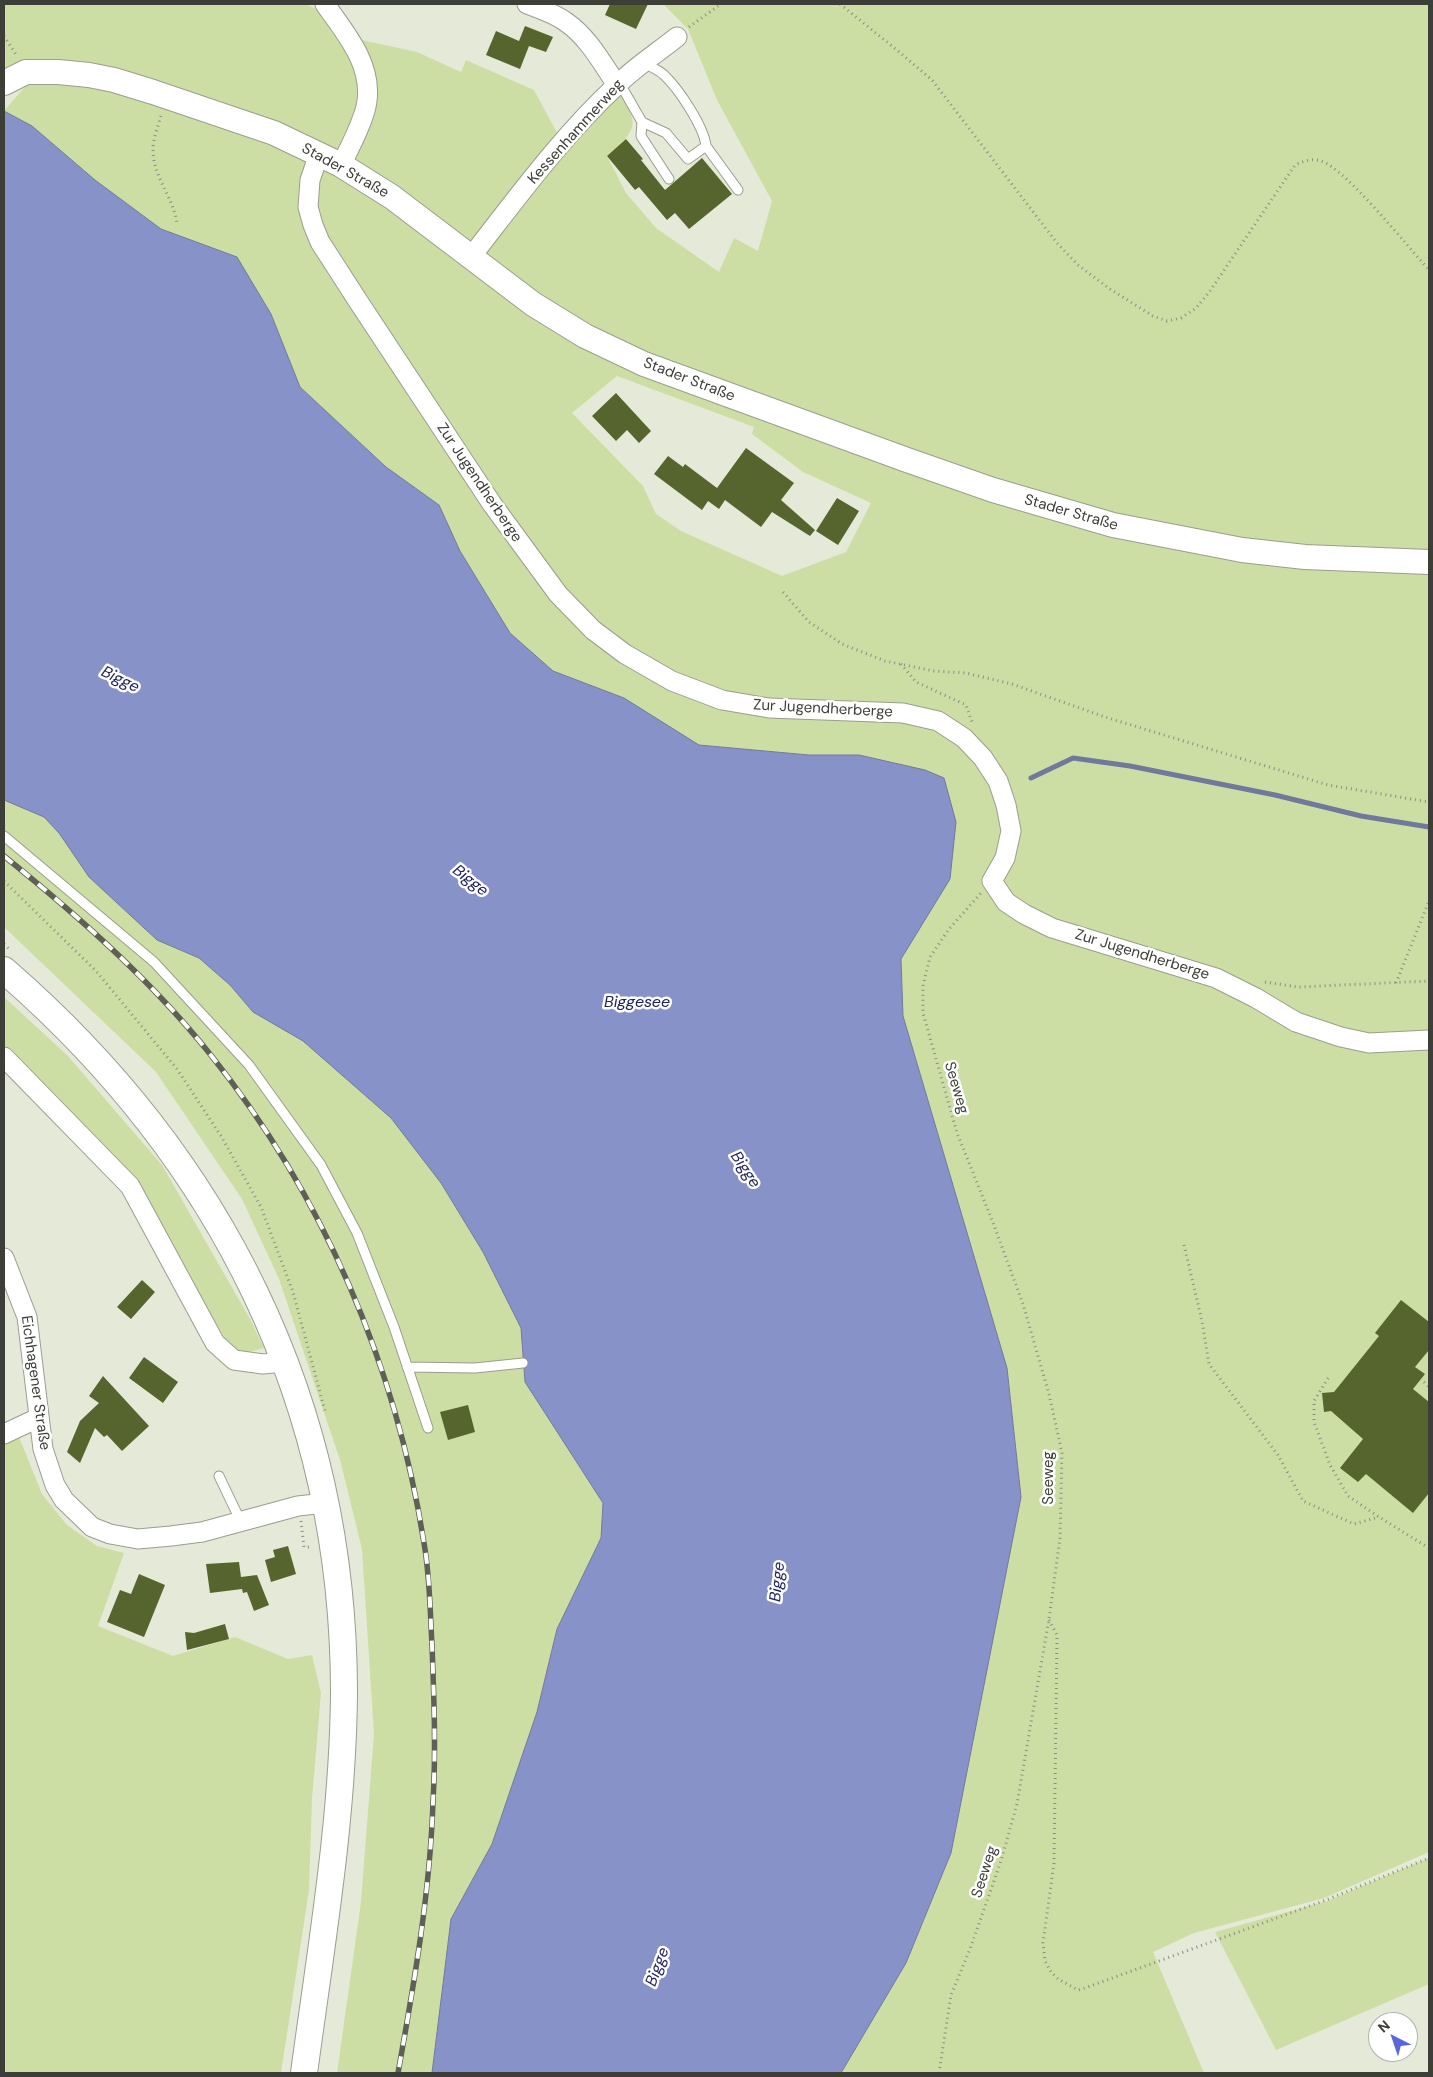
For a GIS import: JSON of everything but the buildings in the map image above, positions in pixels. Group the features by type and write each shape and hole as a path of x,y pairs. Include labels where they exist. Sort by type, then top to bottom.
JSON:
{"main road":[{"path":"4,970 33,995 108,1071 142,1111 199,1190 231,1244 263,1308 285,1362 306,1428 325,1503 339,1600 344,1695 332,1868 304,2073"}],"street":[{"path":"325,4 354,46 364,67 368,85 367,103 341,165"},
{"path":"527,4 551,13 566,22 598,55 618,83"},
{"name":"Kessenhammerweg","path":"470,258 562,143 618,83 677,37"},
{"name":"Stader Straße","path":"4,83 26,72 89,74 169,97 274,133 341,165 392,197 533,304 585,336 644,364 993,490 1113,525 1242,550 1305,557 1429,562"},
{"name":"Zur Jugendherberge","path":"319,154 310,180 308,208 312,225 320,242 492,504 558,594 593,630 625,654 672,681 722,700 769,708 903,713 938,721 964,738 983,758 998,781 1006,805 1011,832 1005,858 992,881 1006,902 1024,914 1052,928 1216,978 1256,998 1296,1022 1341,1037 1369,1043 1429,1040"},
{"path":"4,1058 130,1186 215,1343 234,1360 263,1364 285,1362"},
{"name":"Eichhagener Straße","path":"4,1258 27,1317 43,1449 55,1485 64,1500 92,1527 110,1534 138,1538 202,1532 298,1506 325,1503"},
{"path":"4,1434 38,1418"}],"lane":[{"path":"644,62 664,75 683,100 705,137 706,146 738,190"},
{"path":"618,83 642,122 666,133 688,159 706,146"},
{"path":"642,122 641,136 669,179"},
{"path":"4,836 154,962 249,1065 321,1165 352,1224 394,1328 428,1428"},
{"path":"407,1367 475,1368 523,1363"},
{"path":"219,1476 240,1522"}],"path":[{"path":"677,37 721,4"},
{"path":"840,4 932,80 1068,255 1110,289 1153,316 1167,321 1181,318 1196,308 1210,291 1295,164 1308,160 1320,161 1329,165 1361,194 1429,270"},
{"path":"169,97 162,112 153,150 160,181 176,214 177,225"},
{"path":"783,592 809,622 842,644 885,661 934,671 966,673 1012,684 1105,717 1328,785 1429,802"},
{"path":"900,664 916,682 966,705 973,725 964,738"},
{"path":"4,881 96,971 177,1069 221,1136 261,1207 293,1292 327,1420"},
{"name":"Seeweg","path":"939,2073 951,1995 970,1949 1001,1861 1017,1804 1049,1619 1060,1538 1062,1453 1049,1394 1023,1304 957,1133 923,1012 923,986 930,957 949,929 992,881"},
{"path":"1396,983 1429,901"},
{"path":"1260,981 1298,987 1429,981"},
{"path":"1184,1245 1202,1321 1209,1364 1278,1455 1304,1500 1354,1524 1379,1518"},
{"path":"1328,1378 1314,1401 1314,1422 1330,1465 1348,1496 1379,1518 1429,1548"},
{"path":"1424,1382 1429,1387"},
{"path":"1049,1619 1057,1635 1054,1863 1043,1944 1045,1961 1058,1980 1078,1990 1085,1988 1326,1900 1429,1858"}],"green space":[{"path":"4,4 305,4 324,12 334,34 417,52 461,72 466,60 534,90 562,142 617,85 629,108 633,124 626,138 607,156 626,193 656,228 719,272 734,238 758,251 772,201 717,100 688,29 663,4 1429,4 1429,1852 1324,1898 1194,1933 1153,1952 1204,2073 841,2073 906,1963 951,1854 1021,1497 1007,1368 903,1016 901,959 950,879 859,755 809,755 699,745 624,698 553,671 510,633 460,551 439,505 386,467 300,387 271,314 237,257 161,229 95,180 32,126 4,111 29,82 4,75","holes":["617,376 754,427 752,434 803,472 871,503 846,552 782,576 681,531 656,514 643,486 572,413"]},
{"path":"4,800 44,817 59,833 89,877 157,940 199,958 230,985 253,1012 303,1041 391,1118 441,1183 483,1252 521,1328 525,1382 603,1503 601,1538 557,1629 537,1712 492,1844 451,1919 432,2073 337,2073 361,1902 374,1734 362,1549 340,1460 279,1279 242,1199 156,1072 4,927"},
{"path":"4,997 67,1055 162,1165 250,1319 264,1348 242,1354 224,1337 138,1184 4,1046"},
{"path":"19,1437 42,1494 67,1525 97,1546 124,1553 98,1626 173,1656 235,1637 288,1659 312,1655 321,1693 312,1799 309,1890 281,2073 4,2073 4,1444"},
{"path":"1429,1858 1429,1984 1276,2050 1215,1932 1327,1901"}],"water":[{"name":"Biggesee","path":"4,111 32,126 95,180 161,229 237,257 271,314 300,387 386,467 439,505 460,551 510,633 553,671 624,698 699,745 809,755 859,755 925,770 944,778 956,822 950,879 901,959 903,1016 1007,1368 1021,1497 951,1853 906,1963 841,2073 432,2073 451,1919 492,1844 537,1712 557,1629 601,1538 603,1503 525,1382 521,1328 483,1252 441,1183 391,1118 303,1041 253,1012 230,985 199,958 157,940 89,877 59,833 44,817 4,800"}],"waterway":[{"path":"1031,778 1073,758 1130,766 1275,795 1361,816 1429,827"}],"railway":[{"path":"4,856 86,925 138,974 187,1026 250,1108 287,1165 320,1224 349,1285 374,1347 395,1411 411,1477 426,1556 429,1581 435,1743 429,1870 415,1972 398,2073"}],"water label":[{"name":"Bigge","path":"120,680"},
{"name":"Bigge","path":"470,881"},
{"name":"Bigge","path":"745,1170"},
{"name":"Bigge","path":"778,1582"},
{"name":"Bigge","path":"658,1967"}]}
